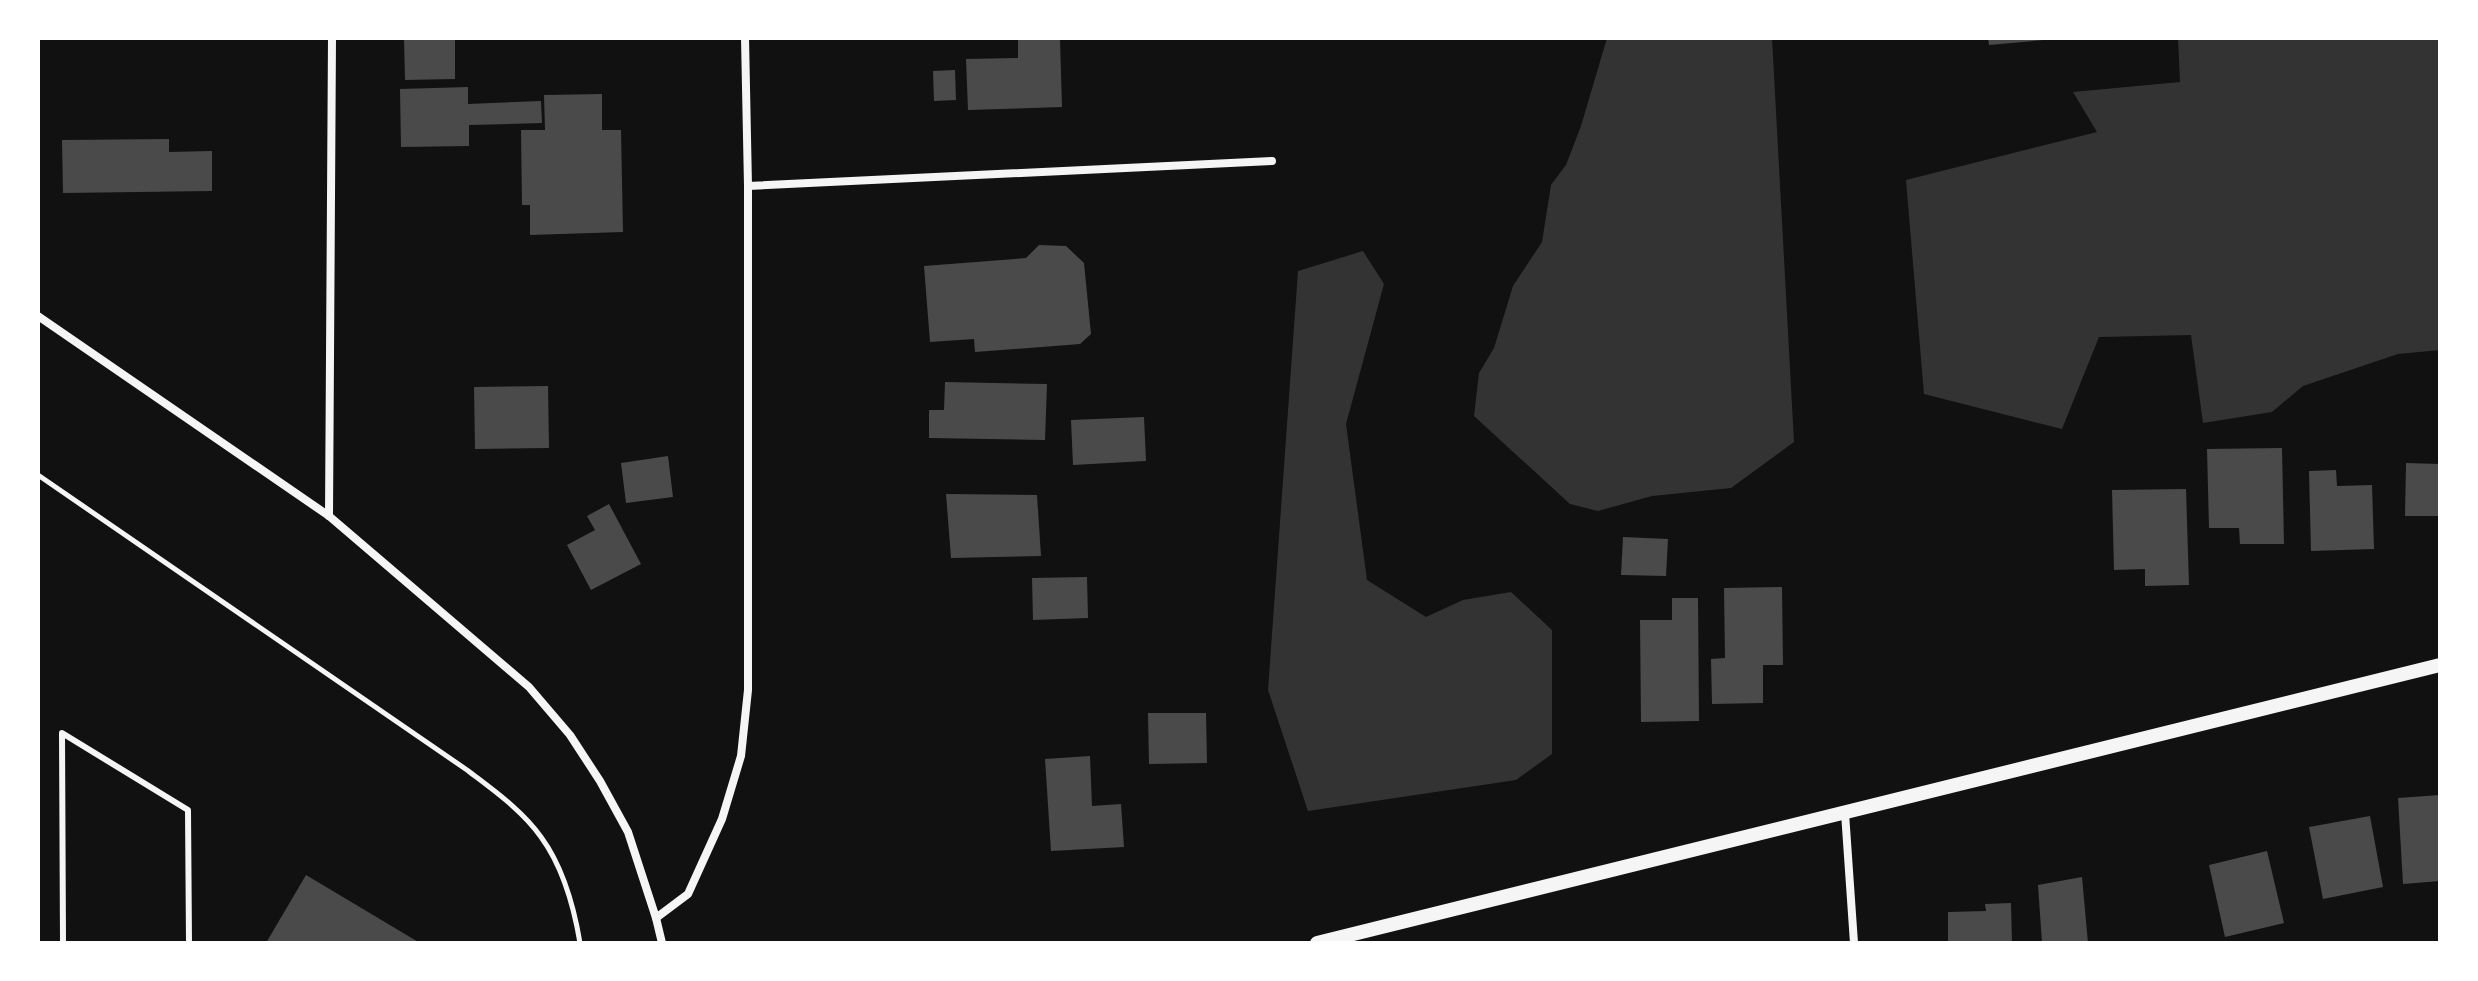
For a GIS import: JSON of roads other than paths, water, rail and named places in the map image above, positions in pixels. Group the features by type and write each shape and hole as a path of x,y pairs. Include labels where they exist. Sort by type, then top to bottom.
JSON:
{"street":[{"path":"329,516 332,38"},
{"path":"656,918 688,894 722,819 741,756 748,690 745,38"},
{"path":"748,186 1272,161"},
{"path":"38,316 329,516 529,687 570,735 628,832 662,943"},
{"path":"1317,943 2440,665"},
{"path":"1845,813 1854,943"}],"lane":[{"path":"63,943 62,733 188,810 189,943"}]}
